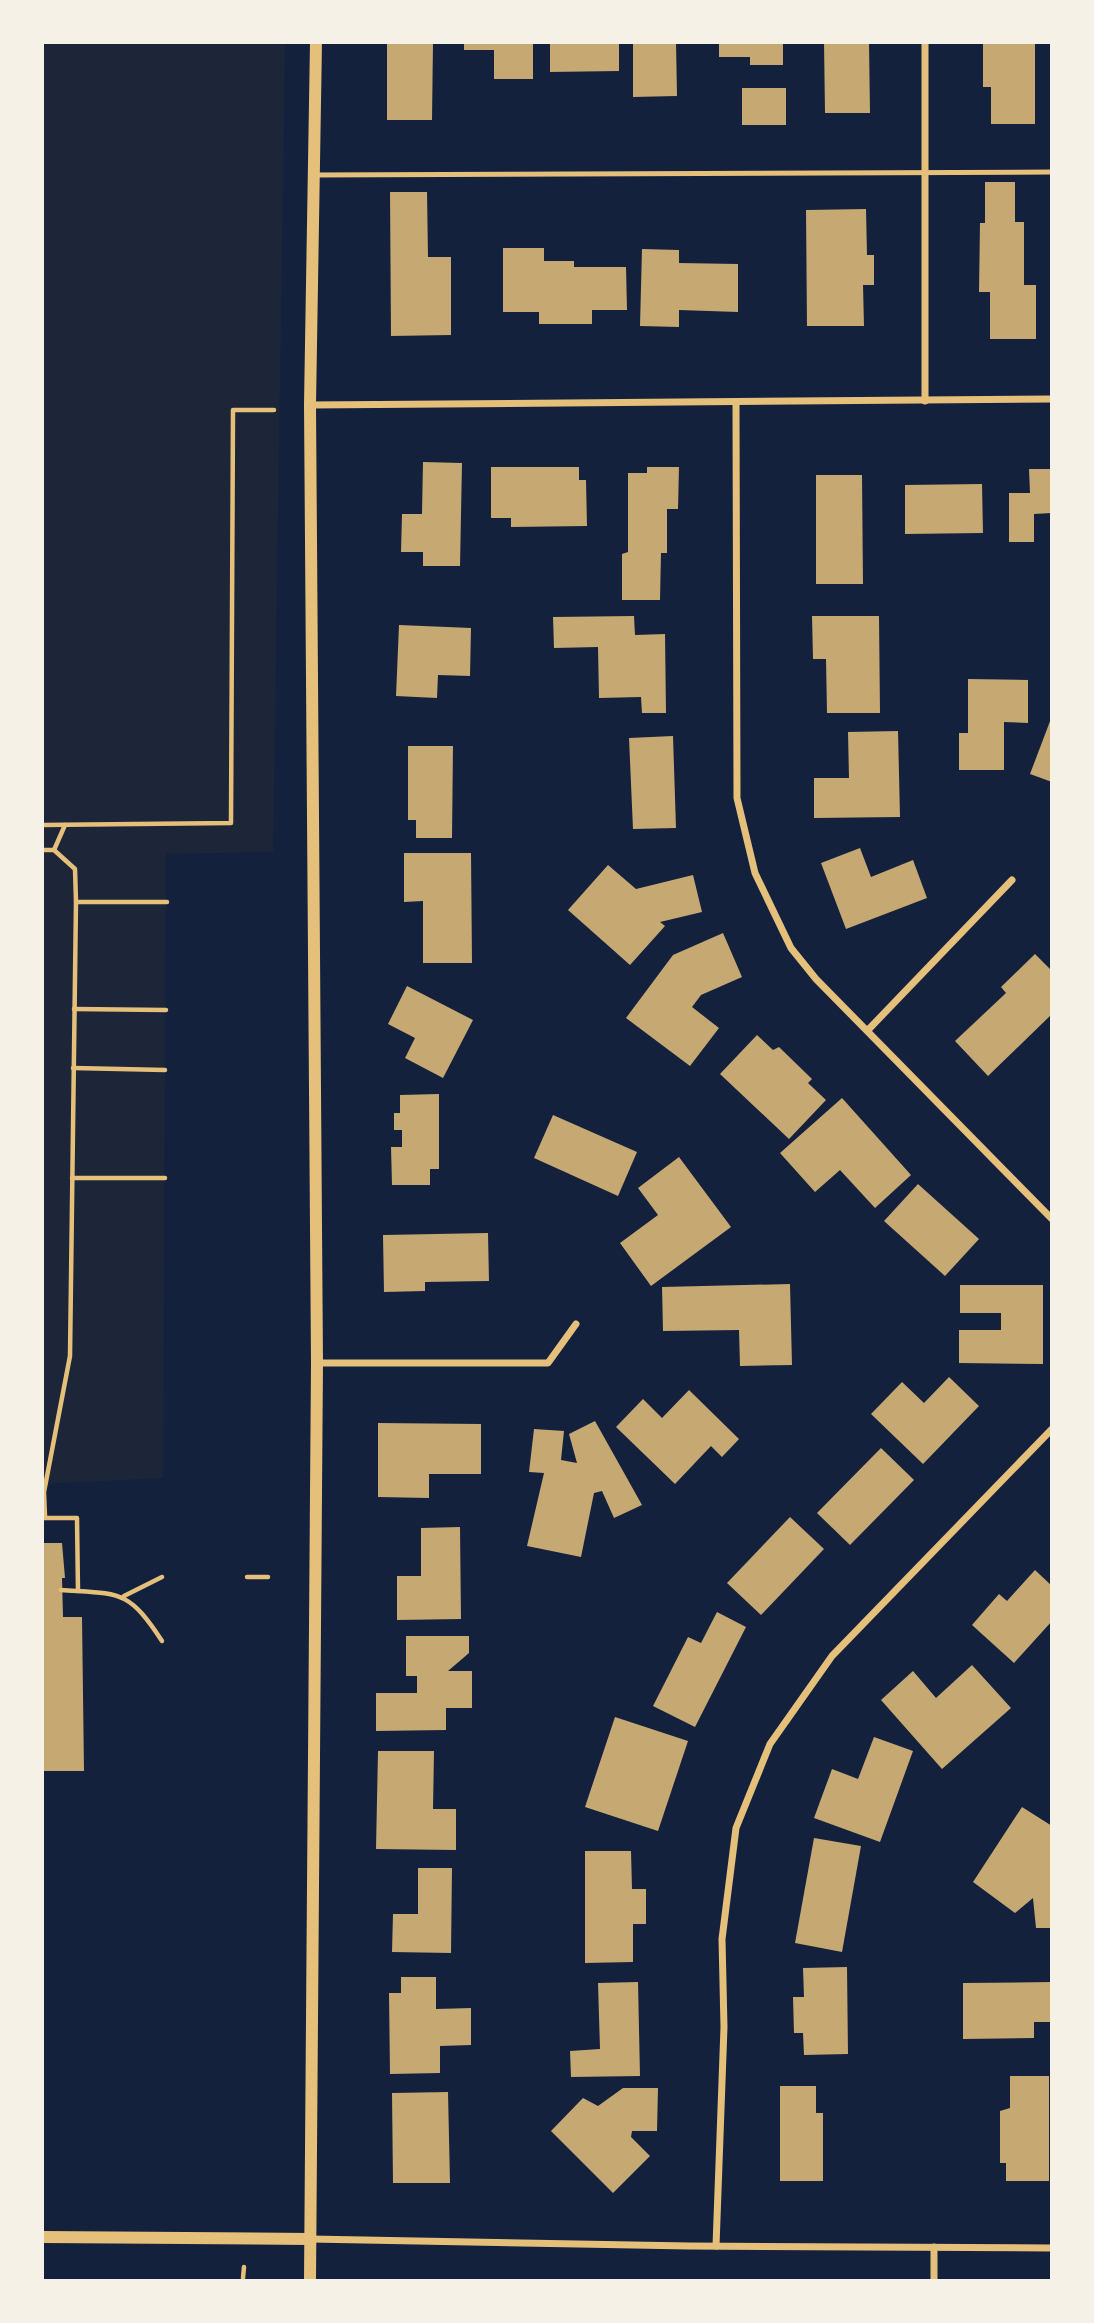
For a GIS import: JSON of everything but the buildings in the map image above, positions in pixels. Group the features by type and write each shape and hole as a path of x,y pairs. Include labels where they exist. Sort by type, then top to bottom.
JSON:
{"street":[{"path":"310,2281 317,1363 310,405 316,42"},
{"path":"925,42 925,401"},
{"path":"310,405 1052,399"},
{"path":"736,403 737,798 755,873 791,948 817,979 1052,1219"},
{"path":"868,1030 1013,880"},
{"path":"317,1363 548,1363 576,1324"},
{"path":"716,2246 724,2027 722,1939 736,1828 770,1744 832,1656 1052,1429"},
{"path":"42,2237 1052,2248"},
{"path":"934,2247 934,2281"}],"lane":[{"path":"314,175 1052,172"}],"path":[{"path":"42,825 230,823 233,411 274,410"},
{"path":"54,850 65,825"},
{"path":"42,850 54,850 75,869 70,1356 44,1492 44,1517 77,1518 78,1591"},
{"path":"76,902 167,902"},
{"path":"74,1009 166,1010"},
{"path":"73,1068 165,1070"},
{"path":"72,1178 165,1178"},
{"path":"61,1590 124,1596 162,1577"},
{"path":"247,1577 268,1577"},
{"path":"124,1596 145,1614 162,1641"},
{"path":"243,2277 244,2267"}],"shaded area":[{"path":"42,42 285,42 273,852 166,854 163,1478 42,1484"}]}
